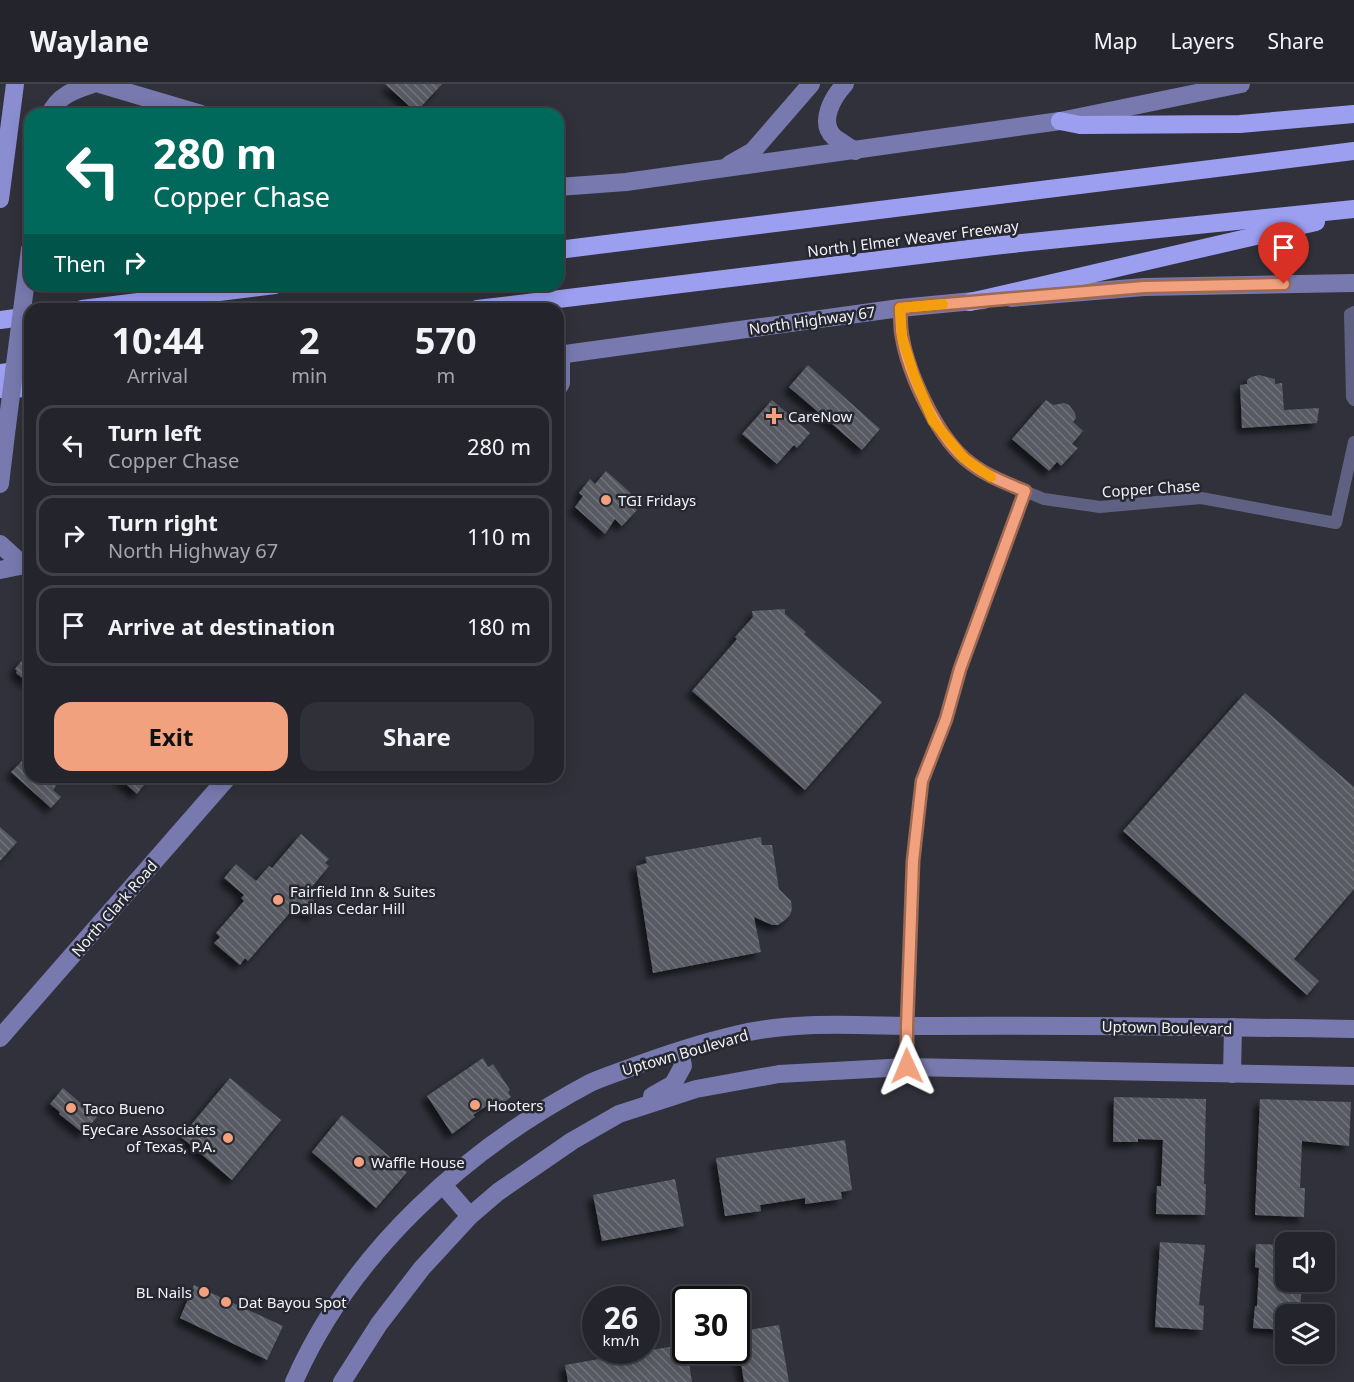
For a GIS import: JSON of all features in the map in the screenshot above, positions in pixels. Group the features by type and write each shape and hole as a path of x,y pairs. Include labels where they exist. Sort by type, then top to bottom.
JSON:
{"highway":[{"path":"1060,121 1080,125 1240,124 1354,114"},
{"path":"564,249 1354,151"},
{"path":"970,302 1278,232 1354,211"},
{"name":"North J Elmer Weaver Freeway","path":"525,303 1002,244 1354,211"},
{"path":"128,303 134,297 156,291"},
{"path":"128,303 226,291"},
{"path":"0,320 24,317"},
{"path":"0,373 24,370"},
{"path":"0,389 24,388"}],"main road":[{"path":"0,199 15,84"}],"street":[{"path":"53,108 70,91 93,84"},
{"path":"100,84 181,108"},
{"path":"723,169 753,151 811,84"},
{"path":"845,84 838,91 828,111 827,123 832,136 855,151"},
{"path":"564,187 626,182 1060,121 1241,84"},
{"name":"North Highway 67","path":"564,354 900,308 1144,287 1354,283"},
{"path":"0,484 25,291"},
{"name":"Copper Chase","path":"900,308 902,337 914,375 933,421 964,458 993,478 1044,499 1100,507 1201,498 1336,523 1354,442"},
{"path":"1354,312 1350,314 1352,397 1354,400"},
{"path":"907,1066 913,861 922,781 946,719 960,669 1025,491"},
{"path":"0,544 24,562"},
{"path":"0,570 24,564"},
{"name":"North Clark Road","path":"0,1038 223,783"},
{"name":"Uptown Boulevard","path":"294,1382 325,1320 366,1263 392,1232 443,1185 535,1116 592,1082 653,1059 740,1034 821,1024 1354,1029"},
{"path":"1232,1074 1233,1027"},
{"path":"342,1382 380,1324 422,1268 470,1216 498,1192 572,1141 673,1084 683,1066 680,1051"},
{"path":"619,1114 696,1089 779,1074 907,1066 1354,1076"},
{"path":"443,1185 470,1216"}],"building":[{"path":"385,84 442,84 420,108 412,108"},
{"path":"808,365 880,429 862,450 789,387"},
{"path":"1259,375 1275,379 1275,384 1282,383 1284,410 1319,408 1317,423 1242,428 1240,385 1247,384 1247,380 1251,377"},
{"name":"CareNow","path":"772,400 810,433 797,448 794,445 777,464 742,434"},
{"path":"1046,400 1053,405 1064,403 1069,405 1075,413 1076,418 1073,422 1083,431 1072,444 1078,448 1061,466 1057,462 1049,471 1012,439"},
{"name":"TGI Fridays","path":"606,471 634,496 629,503 637,510 622,526 615,519 605,534 575,507 583,496 579,493 590,479 595,484"},
{"path":"785,609 785,614 806,632 804,634 882,702 805,790 692,691 737,639 735,637 753,617 752,611"},
{"path":"24,658 24,679 16,673 15,669"},
{"path":"1245,693 1354,787 1354,889 1294,959 1319,981 1307,995 1123,831"},
{"path":"24,762 24,783 53,783 56,786 53,790 61,797 51,808 11,772"},
{"path":"125,783 145,783 137,794"},
{"path":"0,827 17,842 0,861"},
{"name":"Fairfield Inn & Suites Dallas Cedar Hill","path":"301,834 329,859 325,863 329,866 306,894 320,906 311,917 301,909 298,912 294,908 248,961 245,958 240,965 214,943 220,937 216,933 244,901 241,898 244,895 224,878 236,864 256,881 269,866 272,868"},
{"path":"761,837 762,845 772,845 779,889 791,901 792,909 790,915 778,925 772,925 754,917 761,952 653,973 636,866 647,863 645,857"},
{"path":"483,1058 488,1067 493,1064 510,1090 508,1092 511,1097 501,1104 497,1099 473,1115 475,1117 452,1134 427,1096"},
{"path":"230,1078 281,1120 232,1180 181,1137"},
{"name":"Taco Bueno","path":"63,1088 97,1117 83,1133 50,1104"},
{"path":"1114,1097 1206,1099 1205,1215 1156,1214 1157,1186 1161,1186 1163,1140 1138,1139 1138,1142 1113,1142"},
{"path":"1260,1099 1351,1102 1349,1146 1302,1141 1300,1188 1305,1188 1304,1217 1255,1215"},
{"name":"Waffle House","path":"342,1115 407,1172 376,1208 312,1152"},
{"path":"845,1140 852,1190 841,1192 842,1199 805,1204 805,1198 760,1205 761,1211 725,1216 716,1158"},
{"path":"675,1179 684,1226 602,1241 593,1195"},
{"path":"1160,1242 1205,1245 1199,1305 1204,1306 1203,1330 1155,1327"},
{"path":"1256,1244 1275,1245 1275,1292 1301,1292 1301,1304 1275,1304 1275,1329 1253,1328 1259,1268 1255,1267"},
{"path":"194,1285 283,1326 267,1360 180,1318"},
{"path":"779,1325 789,1382 744,1382 741,1364 750,1364 750,1330"},
{"path":"672,1346 672,1364 689,1364 692,1382 568,1382 565,1365 582,1362 582,1364 660,1364 660,1349"}],"slow traffic":[{"path":"943,304 900,308 902,337 914,375 933,421 964,458 991,477"}],"place":[{"name":"CareNow","path":"774,416"},
{"name":"TGI Fridays","path":"606,500"},
{"name":"Fairfield Inn & Suites Dallas Cedar Hill","path":"278,900"},
{"name":"Hooters","path":"475,1105"},
{"name":"Taco Bueno","path":"71,1108"},
{"name":"EyeCare Associates of Texas, P.A.","path":"228,1138"},
{"name":"Waffle House","path":"359,1162"},
{"name":"BL Nails","path":"204,1292"},
{"name":"Dat Bayou Spot","path":"226,1302"}],"route":[{"path":"907,1066 913,861 922,781 946,719 960,669 1025,491 993,478 964,458 933,421 914,375 902,337 900,308 1144,287 1284,284"}]}
